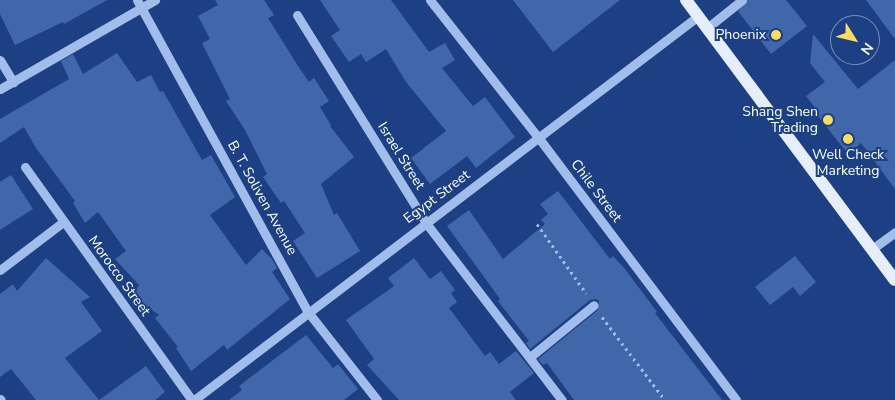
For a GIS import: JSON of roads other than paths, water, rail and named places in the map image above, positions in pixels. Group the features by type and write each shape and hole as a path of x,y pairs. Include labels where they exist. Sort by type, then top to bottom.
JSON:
{"main road":[{"path":"693,5 707,28 895,280"}],"street":[{"path":"0,89 139,4 156,0"},
{"name":"Chile Street","path":"430,0 538,137 736,400"},
{"path":"707,28 742,0"},
{"name":"B. T. Soliven Avenue","path":"139,4 308,312 377,400"},
{"name":"Egypt Street","path":"193,400 538,137 693,5"},
{"name":"Israel Street","path":"297,15 426,223 562,400"},
{"path":"0,60 13,82"},
{"name":"Morocco Street","path":"26,167 62,222 193,400"},
{"path":"0,270 62,222"},
{"path":"872,249 895,232"},
{"path":"530,357 594,305"}],"place":[{"name":"Phoenix","path":"776,35"},
{"name":"Shang Shen Trading","path":"828,120"},
{"name":"Well Check Marketing","path":"848,139"}]}
